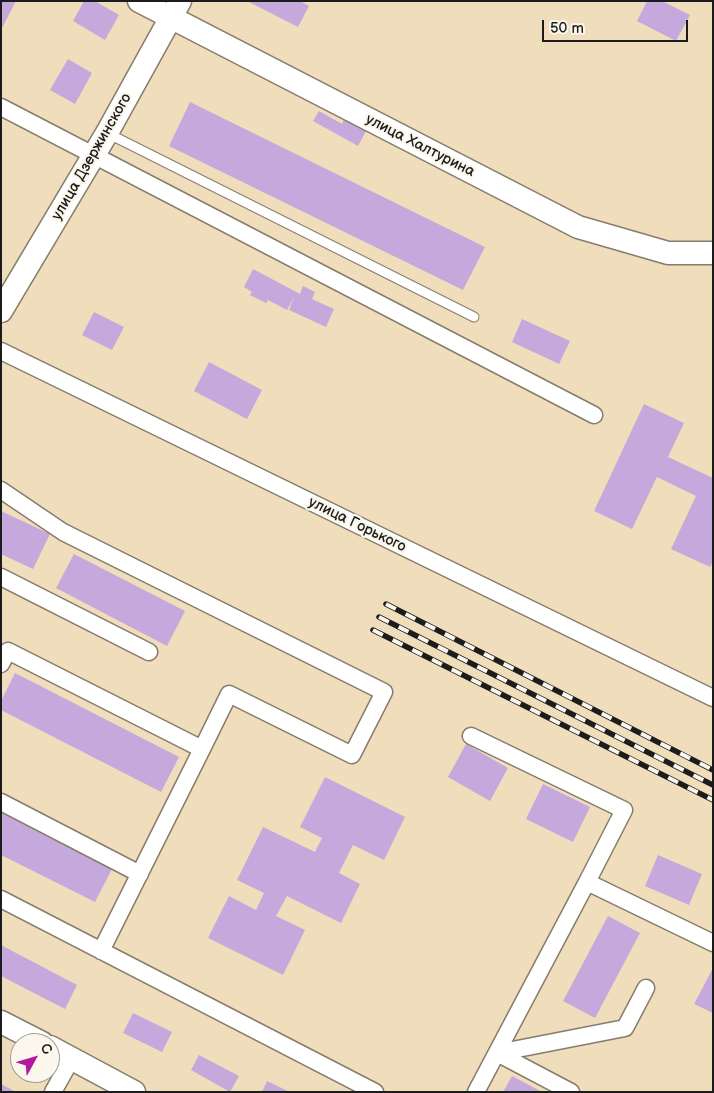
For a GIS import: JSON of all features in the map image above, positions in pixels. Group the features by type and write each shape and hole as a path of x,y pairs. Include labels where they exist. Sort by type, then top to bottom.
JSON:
{"main road":[{"name":"улица Халтурина","path":"139,1 176,10 578,227 668,253 713,253"},
{"name":"улица Дзержинского","path":"1,312 94,156 176,10"},
{"path":"1,1022 22,1033"},
{"path":"60,1052 134,1092"}],"street":[{"path":"1,107 594,415"},
{"name":"улица Горького","path":"1,351 713,698"},
{"path":"1,490 63,532 384,692 352,755 229,694 101,951"},
{"path":"1,577 149,652"},
{"path":"1,664 8,651 202,749"},
{"path":"471,736 624,810 588,882 476,1092"},
{"path":"1,802 140,874"},
{"path":"588,882 713,943"},
{"path":"1,899 375,1092"},
{"path":"497,1053 625,1028 646,988"},
{"path":"497,1053 571,1092"},
{"path":"53,1092 72,1058"}],"lane":[{"path":"107,133 474,317"}],"building":[{"path":"1,1 16,1 1,30"},
{"path":"84,1 95,1 119,15 105,40 73,21"},
{"path":"247,1 300,1 309,6 298,27"},
{"path":"647,1 662,1 690,15 676,41 637,21"},
{"path":"68,59 92,73 75,104 50,90"},
{"path":"190,102 485,247 463,290 169,146"},
{"path":"319,111 342,124 344,119 366,131 358,146 313,121"},
{"path":"253,269 300,294 303,286 315,292 312,299 334,309 326,327 289,310 294,297 287,310 268,300 266,303 250,295 252,292 244,287"},
{"path":"94,312 124,327 112,350 82,335"},
{"path":"522,319 570,341 559,364 512,342"},
{"path":"209,362 262,390 247,419 194,391"},
{"path":"644,404 684,423 668,457 713,478 713,561 710,567 671,549 696,496 657,477 632,529 594,511"},
{"path":"1,511 50,534 33,569 1,554"},
{"path":"74,554 185,611 167,646 56,588"},
{"path":"15,673 179,757 161,792 1,710 1,701"},
{"path":"466,744 508,768 490,801 448,777"},
{"path":"325,777 405,817 384,860 353,845 339,873 360,884 341,923 287,896 276,916 305,930 283,975 208,938 229,896 256,910 264,893 237,880 263,827 315,852 322,838 300,827"},
{"path":"543,784 590,807 573,842 526,819"},
{"path":"1,812 112,869 95,902 1,855"},
{"path":"658,855 702,874 689,905 645,886"},
{"path":"608,916 640,933 595,1018 563,1001"},
{"path":"1,945 77,985 65,1009 1,976"},
{"path":"713,968 713,1013 694,1004"},
{"path":"133,1013 172,1032 162,1052 123,1033"},
{"path":"199,1055 239,1076 230,1092 191,1070"},
{"path":"512,1076 542,1092 503,1092"},
{"path":"267,1081 290,1092 262,1092"},
{"path":"1,1084 16,1092 1,1092"}],"railway":[{"path":"386,604 713,770"},
{"path":"379,617 713,785"},
{"path":"373,630 713,800"}]}
